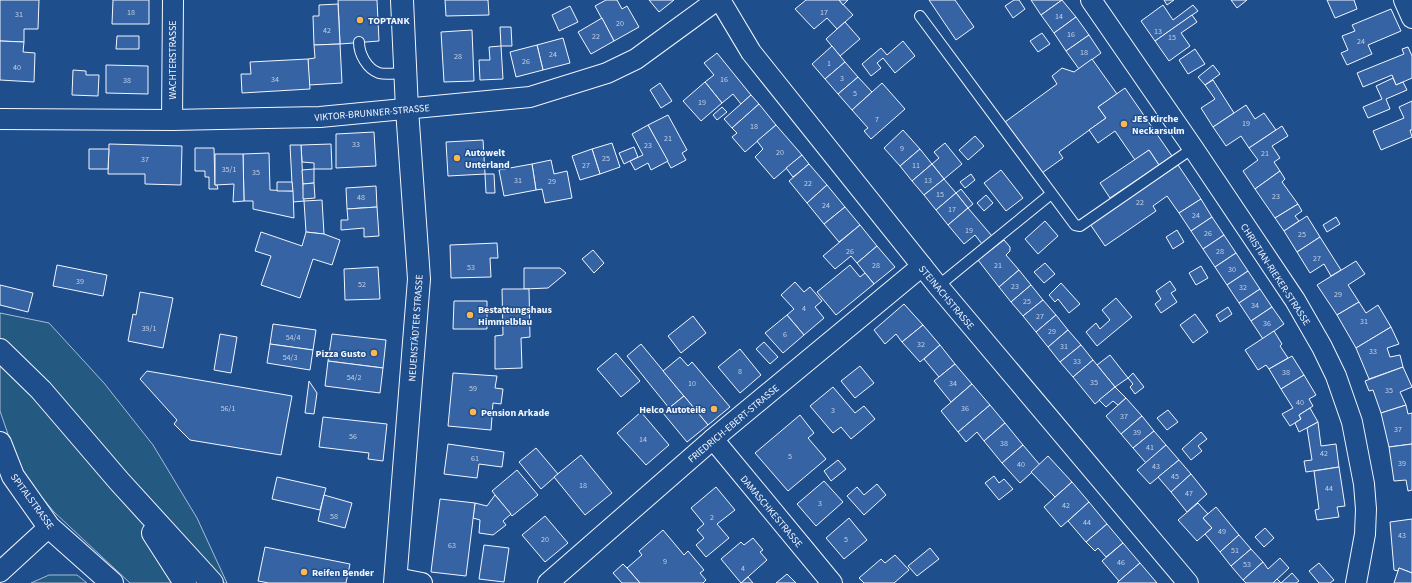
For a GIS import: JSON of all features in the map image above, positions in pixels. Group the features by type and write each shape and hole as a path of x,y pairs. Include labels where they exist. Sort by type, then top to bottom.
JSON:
{"main road":[{"name":"NEUENSTÄDTER STRASSE","path":"395,581 419,279 406,109 402,0"},
{"path":"0,350 41,390 119,481 212,583"},
{"name":"SPITALSTRASSE","path":"0,443 13,476 49,526 112,583"},
{"path":"119,481 185,583"}],"street":[{"name":"WACHTERSTRASSE","path":"172,120 173,0"},
{"name":"VIKTOR-BRUNNER-STRASSE","path":"0,119 172,120 320,117 530,96 607,73 644,54 717,0"},
{"name":"STEINACHSTRASSE","path":"720,0 751,52 938,286 1188,583"},
{"name":"CHRISTIAN-RIEKER-STRASSE","path":"1091,0 1295,300 1322,347 1336,376 1352,422 1361,460 1364,484 1366,509 1365,534 1356,583"},
{"path":"1404,0 1412,18"},
{"name":"FRIEDRICH-EBERT-STRASSE","path":"548,583 713,439 922,266"},
{"name":"DAMASCHKESTRASSE","path":"713,439 832,583"},
{"path":"0,572 49,526"},
{"path":"395,581 422,583"}],"lane":[{"path":"920,16 1075,225 1080,226 1193,148"},
{"path":"359,42 359,50 367,65 379,73 405,74"},
{"path":"938,286 1051,194"}],"shaded area":[{"path":"0,313 49,323 104,383 153,445 197,518 227,583 130,583 54,512 21,472 0,411"},
{"path":"49,575 77,575 87,583 31,583"}],"building":[{"path":"0,0 39,0 38,29 24,29 24,42 0,41"},
{"path":"113,0 149,0 149,24 112,24"},
{"path":"338,0 377,0 379,41 340,44"},
{"path":"445,0 488,0 489,15 446,16"},
{"path":"606,0 617,0 622,9 627,6 639,27 614,41 595,6"},
{"path":"649,0 674,0 659,12"},
{"path":"806,0 839,0 853,15 837,29 827,18 814,29 795,9"},
{"path":"839,0 848,0 843,5"},
{"path":"929,0 955,0 974,27 956,40"},
{"path":"1014,0 1019,0 1025,9 1013,18 1005,6"},
{"path":"1031,0 1062,0 1041,15"},
{"path":"1062,0 1076,17 1054,33 1041,15"},
{"path":"1164,0 1174,0 1167,5"},
{"path":"1231,0 1247,0 1237,8"},
{"path":"1327,0 1354,0 1357,9 1335,18"},
{"path":"338,4 340,44 314,45 313,16 319,16 319,5"},
{"path":"1163,5 1173,20 1193,5 1198,11 1155,41 1141,21"},
{"path":"570,6 578,22 559,31 552,15"},
{"path":"1391,9 1401,31 1368,45 1372,54 1347,65 1341,53 1348,50 1342,36 1355,31 1352,25"},
{"path":"1192,15 1197,22 1181,33 1190,46 1169,61 1155,41"},
{"path":"1076,17 1089,35 1066,51 1054,33"},
{"path":"602,18 614,41 591,54 578,32"},
{"path":"845,22 860,39 840,56 826,39"},
{"path":"500,27 511,27 512,46 501,46"},
{"path":"472,30 474,81 444,82 441,32"},
{"path":"1042,33 1050,44 1038,52 1030,41"},
{"path":"1089,35 1101,53 1079,69 1066,51"},
{"path":"117,36 139,36 139,49 116,49"},
{"path":"563,38 570,63 543,70 537,45"},
{"path":"0,41 24,42 23,52 35,53 34,82 0,80"},
{"path":"903,41 915,56 895,73 883,58 877,63 881,68 871,76 862,64 881,48 887,55"},
{"path":"340,44 342,83 309,85 308,59 315,58 314,45"},
{"path":"537,45 543,70 516,77 510,52"},
{"path":"501,46 503,79 480,80 479,60 490,60 489,47"},
{"path":"832,46 845,62 825,79 812,64"},
{"path":"1408,47 1412,56 1412,78 1396,85 1392,75 1363,87 1357,73 1404,54 1402,49"},
{"path":"1195,49 1205,64 1188,74 1179,60"},
{"path":"717,53 751,95 741,104 733,94 722,103 705,82 714,75 704,63"},
{"path":"308,59 310,89 242,93 241,74 251,74 250,62"},
{"path":"1092,59 1117,94 1098,107 1106,118 1059,152 1063,158 1042,173 1005,122 1057,84 1052,76 1062,68 1074,72"},
{"path":"845,62 858,77 838,94 825,79"},
{"path":"106,65 148,66 148,94 106,93"},
{"path":"1213,65 1220,74 1205,85 1198,77"},
{"path":"73,70 86,71 86,75 99,75 98,96 72,95"},
{"path":"858,77 872,92 852,110 838,94"},
{"path":"1393,78 1396,85 1403,82 1407,90 1386,99 1390,109 1368,118 1363,107 1382,99 1376,86"},
{"path":"1213,80 1234,113 1213,127 1201,108 1215,99 1205,85"},
{"path":"705,82 722,103 701,121 683,101"},
{"path":"660,83 672,101 661,108 650,90"},
{"path":"882,83 905,109 871,139 864,131 868,128 852,110"},
{"name":"JES Kirche Neckarsulm","path":"1125,88 1172,156 1159,165 1149,150 1135,160 1115,131 1098,143 1089,130 1106,118 1098,107"},
{"path":"751,95 759,104 732,128 724,119"},
{"path":"1412,101 1412,130 1410,130 1412,137 1381,150 1373,131 1404,118 1399,107"},
{"path":"759,104 776,125 745,152 732,137 737,133 732,128"},
{"path":"1246,105 1255,119 1264,113 1276,130 1249,148 1241,136 1226,146 1213,127"},
{"path":"722,107 727,112 717,120 713,115"},
{"path":"668,115 687,150 682,153 686,160 671,168 648,125"},
{"path":"648,125 668,161 651,170 648,163 635,170 630,161 643,155 632,134"},
{"path":"776,125 802,155 774,179 755,157 763,149 757,141"},
{"path":"1282,126 1288,136 1272,146 1280,158 1274,162 1280,171 1255,189 1243,171 1258,160 1249,148"},
{"path":"903,130 920,149 900,166 884,148"},
{"path":"374,132 376,166 336,168 336,134"},
{"path":"975,136 984,146 968,160 959,150"},
{"path":"483,140 485,174 448,176 446,142"},
{"path":"612,143 620,167 600,174 592,149"},
{"path":"945,143 962,164 944,179 932,164 939,158 934,152"},
{"path":"109,144 182,146 181,185 145,184 145,174 108,174"},
{"path":"331,144 332,169 314,169 314,163 302,162 301,145"},
{"path":"290,145 301,145 304,201 293,202"},
{"path":"634,147 638,157 624,164 619,153"},
{"path":"195,148 214,148 215,185 217,185 218,189 209,189 209,177 205,177 205,171 195,171"},
{"path":"89,149 109,149 108,169 89,169"},
{"path":"592,149 600,174 580,180 572,156"},
{"path":"920,149 932,164 912,181 900,166"},
{"path":"1149,150 1159,165 1110,198 1100,183"},
{"path":"269,153 270,190 293,191 294,218 253,209 253,201 244,201 243,154"},
{"path":"215,154 243,154 244,201 233,202 234,184 215,185"},
{"path":"802,155 809,164 793,177 786,168"},
{"path":"551,160 554,174 567,171 572,198 545,203 542,189 536,190 532,164"},
{"path":"532,164 536,190 504,196 499,170"},
{"path":"809,164 827,185 807,203 789,181"},
{"path":"932,164 944,179 924,195 912,181"},
{"path":"1178,165 1201,199 1179,213 1167,196 1153,206 1156,211 1105,246 1090,224"},
{"path":"314,169 314,183 303,184 302,170"},
{"path":"1001,170 1023,198 1006,211 984,183"},
{"path":"1280,171 1285,179 1282,182 1298,204 1275,218 1255,189"},
{"path":"485,174 494,174 495,193 486,193"},
{"path":"971,174 975,180 965,188 960,182"},
{"path":"944,179 956,193 936,210 924,195"},
{"path":"277,182 292,182 293,191 277,191"},
{"path":"314,183 315,198 303,199 303,184"},
{"path":"827,185 845,207 824,224 807,203"},
{"path":"376,186 377,207 347,209 346,188"},
{"path":"961,189 973,204 968,208 956,193"},
{"path":"956,193 968,208 948,225 936,210"},
{"path":"986,195 993,203 984,211 977,203"},
{"path":"1201,199 1212,217 1191,231 1179,213"},
{"path":"322,200 324,234 306,232 304,201"},
{"path":"1298,204 1302,211 1295,216 1299,221 1284,231 1275,218"},
{"path":"377,207 379,236 364,237 364,228 341,230 341,220 348,220 347,209"},
{"path":"845,207 860,225 839,242 824,224"},
{"path":"968,208 992,236 982,244 975,235 964,244 948,225"},
{"path":"1307,216 1320,237 1297,252 1284,231"},
{"path":"1212,217 1224,235 1203,249 1191,231"},
{"path":"1336,217 1340,224 1327,232 1323,225"},
{"path":"1045,221 1058,236 1038,254 1025,239"},
{"path":"860,225 877,246 857,263 851,256 835,269 823,256"},
{"path":"1177,230 1184,242 1173,249 1166,237"},
{"path":"261,232 302,246 306,232 324,234 340,240 332,265 313,259 300,298 261,285 271,256 255,251"},
{"path":"1224,235 1236,253 1215,267 1203,249"},
{"path":"1320,237 1341,270 1331,276 1324,264 1310,273 1297,252"},
{"path":"1004,240 1010,247 1010,251 1006,255 1019,270 999,287 978,260"},
{"path":"497,243 498,258 490,258 491,277 451,278 450,245"},
{"path":"877,246 895,267 874,284 857,263"},
{"path":"593,250 604,263 594,273 582,259"},
{"path":"1236,253 1248,271 1227,285 1215,267"},
{"path":"1356,261 1365,274 1348,285 1359,302 1337,315 1317,285"},
{"path":"1045,263 1055,274 1044,283 1034,272"},
{"path":"57,265 107,275 103,296 53,286"},
{"path":"850,265 860,277 865,273 874,284 836,315 817,292"},
{"path":"1201,266 1208,278 1196,285 1189,273"},
{"path":"378,267 380,299 345,300 344,269"},
{"path":"524,268 560,268 566,273 548,288 524,289"},
{"path":"1019,270 1031,285 1011,302 999,287"},
{"path":"1248,271 1260,289 1239,303 1227,285"},
{"path":"1170,281 1176,290 1171,293 1177,302 1161,313 1155,304 1161,299 1156,291"},
{"path":"795,282 804,292 810,287 822,301 815,307 824,318 804,335 787,315 794,309 781,295"},
{"path":"1061,283 1080,304 1069,313 1058,299 1055,302 1049,295"},
{"path":"0,285 33,293 28,312 0,305"},
{"path":"1031,285 1043,300 1023,316 1011,302"},
{"path":"502,289 529,289 530,337 521,338 522,368 495,369 495,336 503,335"},
{"path":"1260,289 1272,307 1251,321 1239,303"},
{"path":"140,292 173,298 163,348 128,341 133,314 136,315"},
{"path":"1116,298 1132,317 1097,346 1086,332 1096,323 1100,329 1110,320 1102,310"},
{"path":"1043,300 1056,315 1036,332 1023,316"},
{"name":"Bestattungshaus Himmelblau","path":"454,301 487,301 487,329 453,329"},
{"path":"1359,302 1366,313 1378,305 1391,327 1356,348 1337,315"},
{"path":"904,304 923,325 902,342 896,334 885,344 874,330"},
{"path":"1228,307 1232,314 1220,322 1216,315"},
{"path":"1272,307 1284,324 1263,339 1251,321"},
{"path":"1195,314 1208,332 1193,343 1180,325"},
{"path":"787,315 804,335 783,353 765,333"},
{"path":"1056,315 1068,330 1048,347 1036,332"},
{"path":"693,316 706,333 681,353 668,336"},
{"path":"273,324 316,330 313,350 270,344"},
{"path":"923,325 940,345 920,362 902,342"},
{"path":"1391,327 1399,344 1387,348 1390,357 1400,355 1403,367 1369,379 1356,348"},
{"path":"1068,330 1081,345 1060,362 1048,347"},
{"path":"1274,331 1282,344 1280,346 1288,358 1269,369 1266,365 1258,370 1245,350"},
{"path":"220,334 237,337 231,373 214,370"},
{"path":"332,334 386,340 383,368 328,361"},
{"path":"764,342 778,357 770,364 756,349"},
{"path":"270,344 313,350 310,370 267,363"},
{"path":"641,344 684,396 669,408 627,356"},
{"path":"940,345 955,364 939,377 924,359"},
{"path":"1081,345 1093,360 1073,377 1060,362"},
{"path":"740,349 761,375 740,393 718,367"},
{"path":"616,353 640,381 621,397 597,369"},
{"path":"1110,355 1128,378 1115,387 1097,365"},
{"path":"1292,356 1304,375 1281,389 1269,369"},
{"path":"680,357 688,366 692,362 730,407 708,425 663,371"},
{"path":"1093,360 1115,387 1095,404 1073,377"},
{"path":"328,361 383,368 380,393 325,386"},
{"path":"955,364 972,384 951,402 934,381"},
{"path":"860,366 874,383 855,398 841,381"},
{"path":"1403,367 1412,387 1400,392 1406,405 1381,413 1373,390 1369,391 1365,381"},
{"path":"147,371 292,396 281,455 190,440 174,424 177,420 140,379"},
{"path":"453,373 497,376 495,388 503,389 501,404 493,403 491,430 448,426"},
{"path":"1133,373 1144,387 1135,394 1130,387 1133,384 1128,378"},
{"path":"1304,375 1316,395 1309,399 1313,406 1299,415 1301,419 1290,426 1282,414 1293,408 1281,389"},
{"path":"309,381 317,393 314,414 305,413"},
{"path":"972,384 990,405 958,432 941,411"},
{"path":"833,387 855,413 864,406 875,419 851,439 841,427 833,433 810,406"},
{"path":"1115,387 1126,398 1118,405 1113,401 1106,407 1099,400"},
{"path":"684,396 708,425 687,442 663,413"},
{"path":"1126,398 1142,416 1121,434 1106,416"},
{"path":"990,405 1005,423 984,441 977,432 966,442 958,432"},
{"path":"1406,405 1408,414 1412,413 1412,444 1389,447 1381,413"},
{"path":"1310,408 1318,422 1299,432 1295,423 1301,419 1299,415"},
{"path":"1168,410 1178,422 1167,430 1157,418"},
{"path":"641,412 669,445 646,465 617,433"},
{"path":"800,415 814,433 808,438 826,459 788,491 755,453"},
{"path":"1142,416 1154,431 1133,448 1121,434"},
{"path":"323,417 387,424 383,461 368,459 369,453 319,447"},
{"path":"1318,422 1321,446 1336,444 1339,467 1306,472 1304,461 1312,460 1307,428"},
{"path":"1005,423 1023,445 1002,463 984,441"},
{"path":"1154,431 1166,445 1146,463 1133,448"},
{"path":"1201,432 1207,439 1198,446 1202,451 1191,460 1182,449"},
{"path":"448,444 504,452 502,467 479,464 477,478 444,474"},
{"path":"1412,444 1412,490 1408,491 1406,480 1394,481 1389,447"},
{"path":"1023,445 1040,465 1020,483 1002,463"},
{"path":"1166,445 1179,460 1150,484 1137,470"},
{"path":"536,448 558,474 541,489 519,462"},
{"path":"581,455 612,493 585,515 554,477"},
{"path":"1048,456 1072,482 1055,497 1031,472"},
{"path":"838,460 846,469 831,481 824,471"},
{"path":"1179,460 1191,474 1171,492 1158,477"},
{"path":"1339,467 1345,506 1337,507 1339,517 1317,520 1315,510 1319,509 1314,471"},
{"path":"517,470 538,495 512,516 492,491"},
{"path":"1191,474 1207,494 1187,512 1171,492"},
{"path":"994,476 999,483 1004,479 1013,489 999,500 985,483"},
{"path":"277,477 326,488 320,510 272,499"},
{"path":"824,481 843,502 816,526 797,504"},
{"path":"1072,482 1089,502 1061,527 1044,507"},
{"path":"877,484 886,495 864,515 847,496 857,487 864,495"},
{"path":"716,487 735,510 717,524 729,538 706,557 696,545 704,538 697,530 704,524 691,508"},
{"path":"324,495 352,503 345,528 318,521"},
{"path":"495,495 511,514 503,521 506,525 493,535 479,533 480,520 473,518 475,503 487,506"},
{"path":"440,499 475,503 466,576 431,572"},
{"path":"1089,502 1107,524 1086,542 1068,521"},
{"path":"1198,503 1208,514 1203,518 1212,528 1197,541 1178,520"},
{"path":"1216,507 1239,535 1220,552 1205,534 1212,528 1203,518"},
{"path":"545,516 568,543 545,562 522,535"},
{"path":"849,518 867,540 844,559 826,538"},
{"path":"1412,519 1412,573 1399,568 1398,571 1394,570 1390,522"},
{"path":"1107,524 1123,543 1106,557 1098,548 1095,551 1086,542"},
{"path":"1265,528 1274,538 1264,547 1255,537"},
{"path":"663,530 684,555 688,551 704,570 700,573 706,580 703,583 640,583 627,568 642,555 639,551"},
{"path":"1239,535 1251,549 1231,566 1220,552"},
{"path":"753,538 763,550 760,552 767,560 741,583 721,559 741,542 744,545"},
{"path":"1123,543 1140,563 1119,581 1102,561"},
{"path":"484,545 509,548 504,582 479,579"},
{"name":"Reifen Bender","path":"265,547 350,564 346,583 269,583 258,581"},
{"path":"930,548 939,559 917,576 908,566"},
{"path":"1251,549 1263,562 1243,580 1231,566"},
{"path":"895,555 909,570 894,583 864,583 859,578 881,559 885,563"},
{"path":"1280,558 1289,568 1273,583 1246,583 1243,580 1263,562 1268,569"},
{"path":"1140,563 1157,583 1117,583 1119,581"},
{"path":"1319,563 1334,580 1330,583 1319,583 1309,571"},
{"path":"623,564 640,583 622,583 613,573"},
{"path":"1399,568 1412,573 1412,583 1394,583"},
{"path":"1292,573 1299,581 1296,583 1281,583"},
{"path":"787,574 796,583 776,583"},
{"path":"748,577 753,583 741,583"},
{"path":"1277,579 1281,583 1273,583"}],"place":[{"name":"TOPTANK","path":"360,20"},
{"name":"JES Kirche Neckarsulm","path":"1124,124"},
{"name":"Autowelt Unterland","path":"457,158"},
{"name":"Bestattungshaus Himmelblau","path":"470,315"},
{"name":"Pizza Gusto","path":"374,353"},
{"name":"Helco Autoteile","path":"714,409"},
{"name":"Pension Arkade","path":"473,412"},
{"name":"Reifen Bender","path":"304,572"}]}
